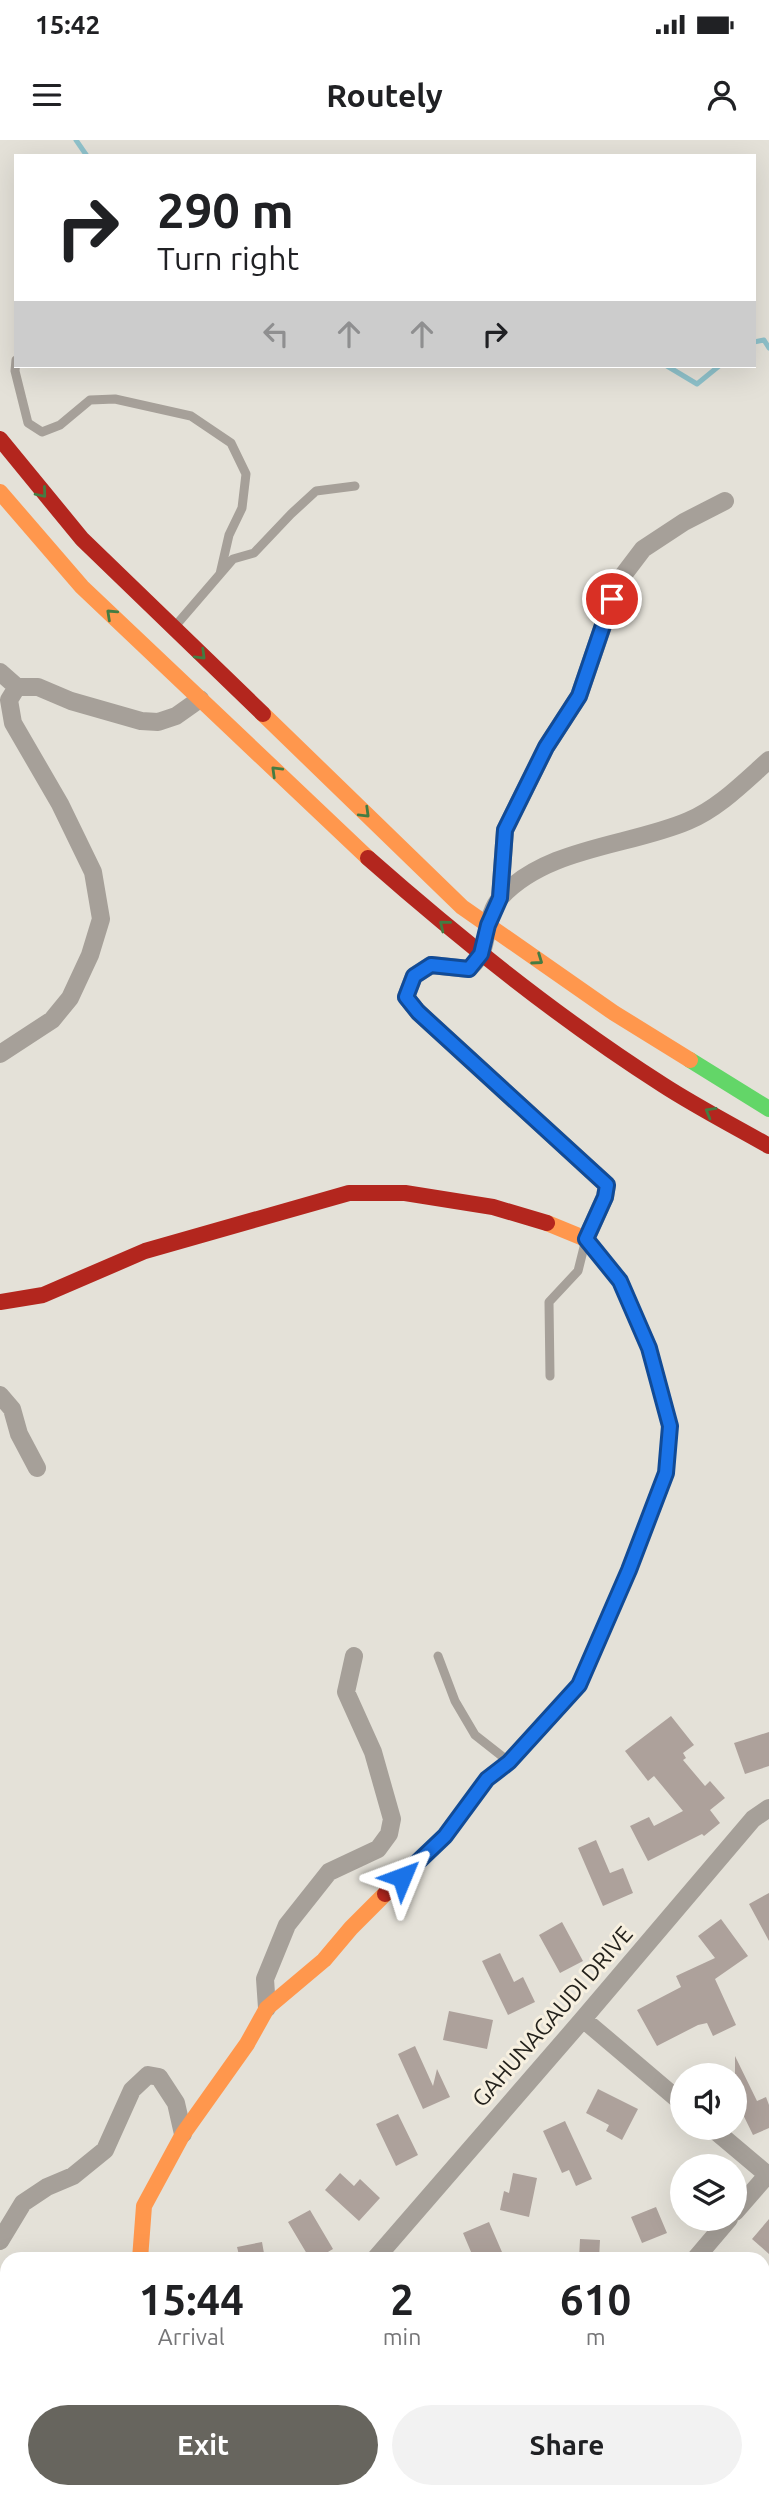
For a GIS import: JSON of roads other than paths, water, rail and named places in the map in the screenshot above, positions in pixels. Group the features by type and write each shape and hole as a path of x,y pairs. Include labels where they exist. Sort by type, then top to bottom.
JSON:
{"main road":[{"path":"0,439 82,539 462,907 614,1013 769,1109"},
{"path":"0,492 82,587 356,848 440,922 562,1016 664,1086 769,1146"},
{"path":"0,1302 43,1295 145,1251 349,1193 405,1193 493,1207 541,1221 586,1239 620,1281 649,1348 670,1426 666,1473 629,1570 579,1685 509,1762 487,1779 445,1836 370,1909 324,1960 267,2008 247,2044 183,2134 144,2206 141,2252"}],"street":[{"path":"586,1239 605,1197 607,1185 418,1012 406,997 414,976 431,965 469,969 481,954 488,925 500,898 505,830 546,747 579,696 618,582 643,549 724,500"},
{"path":"0,672 18,687 38,687 71,701 141,721 158,722 176,716 200,699"},
{"path":"0,1054 52,1020 69,998 90,955 101,919 93,872 60,804 13,723 9,700 18,687"},
{"path":"500,898 526,876 557,861 689,821 725,799 769,760"},
{"path":"0,1395 12,1409 19,1434 37,1468"},
{"path":"267,2008 265,1979 287,1925 329,1872 378,1849 389,1834 392,1819 373,1752 346,1692 354,1656"},
{"name":"GAHUNAGAUDI DRIVE","path":"380,2252 753,1819 769,1808"},
{"path":"583,2019 670,2093"},
{"path":"0,2242 23,2203 47,2187 73,2176 105,2150 132,2091 148,2075 159,2077 176,2103 183,2134"},
{"path":"726,2140 768,2175 747,2199"},
{"path":"701,2252 719,2231"}],"lane":[{"path":"15,368 28,423 42,432 60,425 90,400 115,399 191,416 231,443 246,474 242,508 229,535 220,574"},
{"path":"173,628 233,559 254,554 316,491 355,486"},
{"path":"550,1376 549,1302 578,1271 586,1239"},
{"path":"438,1656 455,1701 475,1735 509,1762"}],"waterway":[{"path":"76,140 86,154"},
{"path":"756,342 764,340 769,348"},
{"path":"670,368 697,384 717,368"}]}
